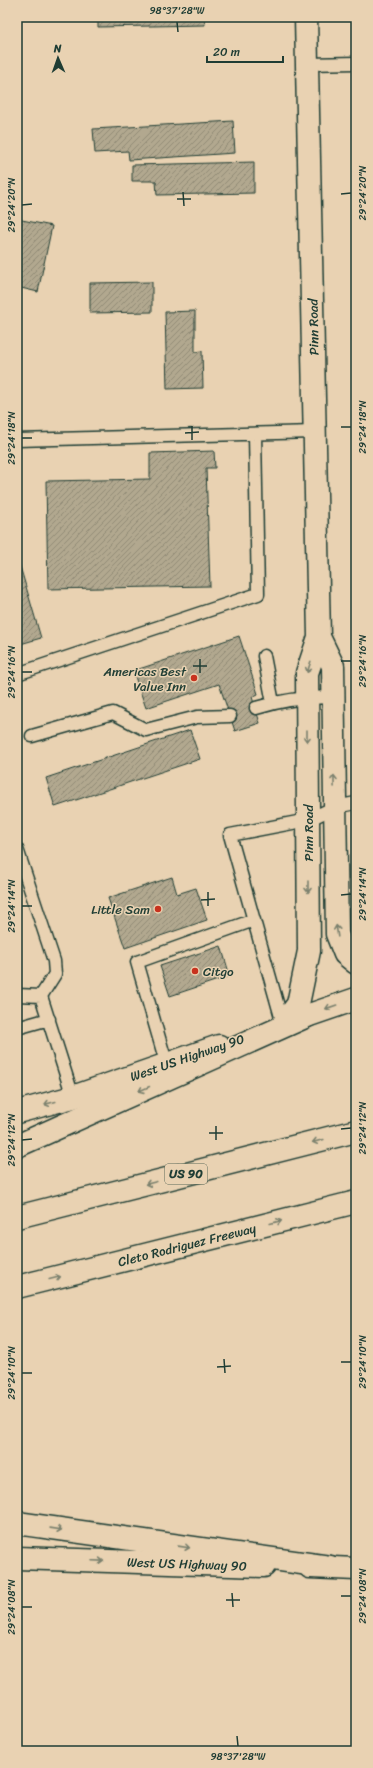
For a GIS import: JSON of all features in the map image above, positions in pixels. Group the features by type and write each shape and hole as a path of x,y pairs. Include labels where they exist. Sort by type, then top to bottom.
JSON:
{"main road":[{"name":"Pinn Road","path":"283,1024 298,1004 309,951 307,673 319,637 306,17"},
{"name":"Pinn Road","path":"319,637 333,666 336,934 345,954 356,963"},
{"name":"West US Highway 90","path":"17,1112 169,1071 283,1024 356,999"},
{"path":"17,1146 169,1071 307,1016"},
{"name":"US 90","path":"17,1217 356,1131"},
{"name":"Cleto Rodriguez Freeway","path":"17,1287 356,1202"},
{"path":"17,1523 330,1568"},
{"name":"West US Highway 90","path":"17,1558 356,1568"}],"lane":[{"path":"307,64 356,63"},
{"path":"17,440 315,432"},
{"path":"17,674 258,594 255,434"},
{"path":"264,656 273,703"},
{"path":"256,708 273,703 307,697 333,697"},
{"path":"32,736 113,713 146,730 197,717 230,716"},
{"path":"283,1024 230,835 308,820 335,807 356,803"},
{"path":"17,849 54,961 55,974 41,996"},
{"path":"169,1071 138,962 254,920"},
{"path":"17,994 41,996"},
{"path":"41,996 73,1097"},
{"path":"17,1028 49,1019"}],"building":[{"path":"98,17 204,17 205,25 98,27"},
{"path":"233,121 235,153 129,160 128,151 95,153 93,129"},
{"path":"254,162 254,193 157,195 156,181 132,181 132,165"},
{"path":"17,170 19,200 17,200"},
{"path":"17,219 52,226 38,292 17,287"},
{"path":"152,282 152,312 90,313 90,283"},
{"path":"195,311 195,352 202,351 203,388 167,389 165,312"},
{"path":"214,451 215,468 206,468 210,586 48,589 46,481 150,479 150,453"},
{"path":"17,556 41,638 17,645"},
{"name":"Americas Best Value Inn","path":"239,636 258,694 252,697 260,723 235,731 219,684 146,708 133,671"},
{"path":"190,730 200,759 55,807 46,778"},
{"name":"Little Sam","path":"172,877 177,894 196,888 207,920 125,948 108,898"},
{"name":"Citgo","path":"221,946 230,976 170,996 160,966"}],"place":[{"name":"Americas Best Value Inn","path":"194,678"},
{"name":"Little Sam","path":"158,909"},
{"name":"Citgo","path":"195,971"}]}
